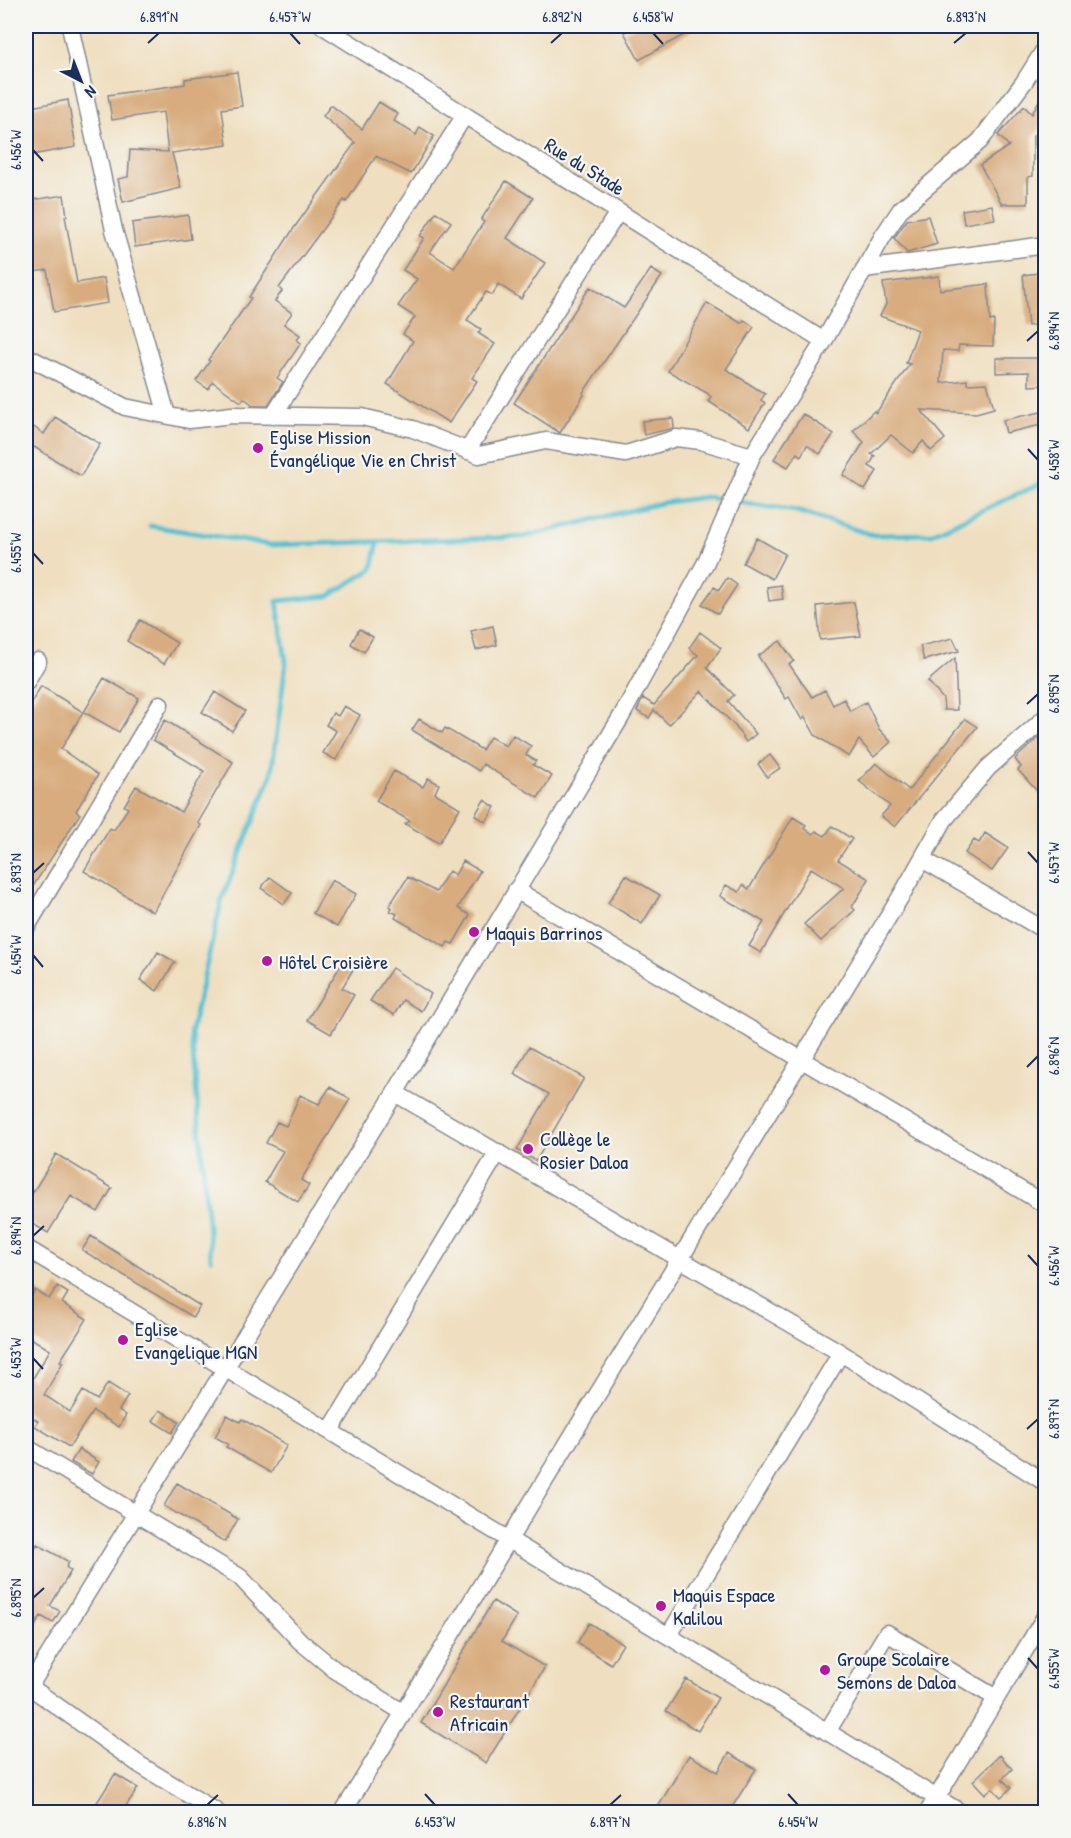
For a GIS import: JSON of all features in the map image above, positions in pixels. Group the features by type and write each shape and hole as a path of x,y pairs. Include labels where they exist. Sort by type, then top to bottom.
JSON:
{"street":[{"path":"70,26 114,230 167,415"},
{"name":"Rue du Stade","path":"323,26 824,341"},
{"path":"217,1812 140,1765 27,1688 395,1093 621,717 705,564 752,456 824,341 864,269 901,210 980,141 1024,82 1046,47"},
{"path":"273,416 465,115"},
{"path":"467,451 618,212"},
{"path":"864,269 1046,245"},
{"path":"26,356 125,407 189,420 232,415 362,417 413,429 479,455 546,441 626,454 676,438 701,441 752,456"},
{"path":"26,682 38,662"},
{"path":"26,928 160,704"},
{"path":"344,1812 801,1060 944,820 988,768 1046,717"},
{"path":"922,859 1046,931"},
{"path":"516,890 1046,1205"},
{"path":"395,1093 841,1353 1046,1483"},
{"path":"330,1431 498,1152"},
{"path":"26,1248 510,1538 827,1732 932,1805 960,1812"},
{"path":"669,1635 841,1353"},
{"path":"26,1447 240,1577 300,1641 335,1670 404,1713"},
{"path":"932,1805 1046,1615"},
{"path":"827,1732 887,1633 996,1698"}],"building":[{"path":"636,26 700,26 639,60 624,32"},
{"path":"237,72 242,106 222,109 227,145 172,153 181,188 123,202 118,179 128,177 130,150 168,152 163,112 112,120 108,95 185,84 185,79"},
{"path":"1046,87 1046,122 1033,136 1033,176 1028,177 1028,204 1002,204 980,165 1009,146 998,135 1024,106 1032,114"},
{"path":"68,100 76,147 26,156 26,108"},
{"path":"379,102 398,114 394,121 416,135 420,127 434,136 411,174 376,156 346,202 344,200 279,288 282,291 275,301 292,313 284,324 300,335 297,340 301,343 277,378 283,382 268,405 253,405 244,398 241,402 213,382 208,389 196,381 210,361 208,360 251,298 249,297 294,228 355,143 323,116 331,105 362,129"},
{"path":"506,181 533,198 507,238 545,263 521,299 498,284 493,295 486,292 467,320 481,329 478,333 495,344 472,378 477,381 449,423 387,384 413,341 403,334 415,317 398,306 417,279 403,270 424,238 420,236 436,212 451,222 430,252 454,268 484,222 481,220"},
{"path":"64,195 67,216 65,216 77,283 104,278 108,303 54,312 47,270 26,273 26,201"},
{"path":"992,205 995,219 964,224 962,210"},
{"path":"188,215 191,239 135,247 132,223"},
{"path":"928,216 937,244 907,253 894,238 907,220"},
{"path":"651,269 662,276 583,393 584,395 560,433 514,403 590,287 624,308"},
{"path":"1046,272 1046,323 1028,326 1023,275"},
{"path":"939,276 940,290 988,284 990,321 994,320 993,346 959,345 958,351 943,350 941,383 967,380 967,384 987,383 994,408 976,413 921,410 945,439 931,451 923,441 913,453 891,435 871,454 875,456 869,466 877,471 865,490 843,475 864,442 853,431 874,411 876,413 910,364 906,363 918,330 880,316 886,304 883,283"},
{"path":"707,303 741,323 744,320 754,327 726,369 765,394 761,400 765,403 749,428 708,401 711,397 707,393 668,371"},
{"path":"996,358 1046,358 1046,385 1029,386 1029,372 996,373"},
{"path":"1046,411 1046,424 1006,433 1003,420"},
{"path":"803,414 834,434 820,454 807,445 801,456 797,453 788,467 774,459"},
{"path":"55,417 100,444 81,476 26,442 26,422 44,434"},
{"path":"673,418 674,428 644,435 642,421"},
{"path":"757,538 785,554 772,579 743,563"},
{"path":"727,578 737,585 718,614 702,604 714,587 719,590"},
{"path":"781,585 783,599 769,601 767,587"},
{"path":"854,602 861,636 820,640 817,606"},
{"path":"140,620 177,643 164,664 127,641"},
{"path":"493,626 497,645 476,650 471,631"},
{"path":"359,629 373,637 364,652 351,644"},
{"path":"700,632 721,648 707,668 734,695 728,701 756,734 746,742 735,726 701,691 669,725 654,710 649,718 637,711 643,698 654,705 698,655 689,648"},
{"path":"953,638 959,651 924,660 920,646"},
{"path":"780,641 794,661 789,664 812,697 825,690 833,705 844,699 850,711 866,702 879,729 891,742 874,757 859,740 849,757 815,735 805,717 802,720 789,697 786,699 758,656"},
{"path":"955,658 957,710 944,710 943,699 928,681"},
{"path":"104,678 139,698 119,732 84,712"},
{"path":"41,686 83,712 61,749 98,775 76,811 80,814 26,897 26,724 32,713 27,710"},
{"path":"215,692 245,711 232,731 202,712"},
{"path":"344,706 360,715 336,760 323,753 336,731 326,725 333,713 338,716"},
{"path":"419,719 442,733 445,728 482,750 490,737 506,746 513,735 531,746 526,755 536,761 533,765 552,776 538,798 483,764 479,771 412,730"},
{"path":"965,719 977,727 895,827 881,816 890,806 859,781 876,763 909,790"},
{"path":"165,720 233,762 198,823 201,825 153,912 84,871 110,828 114,830 128,808 124,806 136,786 181,812 204,771 153,740"},
{"path":"1046,731 1046,801 1018,770 1021,767 1015,759"},
{"path":"770,755 780,768 767,777 758,764"},
{"path":"394,771 423,787 428,778 439,784 435,793 460,808 439,843 405,824 410,821 376,801"},
{"path":"484,800 495,807 486,822 475,815"},
{"path":"793,817 806,825 804,828 813,834 816,831 825,836 832,826 852,839 838,860 869,879 852,907 855,910 821,941 804,924 844,888 811,868 761,953 749,946 764,922 720,896 726,885 739,892 743,885 749,889"},
{"path":"985,833 1008,848 992,871 965,853 974,840 979,843"},
{"path":"463,861 480,871 458,908 470,915 453,944 448,942 445,947 395,918 397,914 390,911 392,908 389,906 408,877 436,892 449,871 455,875"},
{"path":"626,875 660,895 642,924 608,903"},
{"path":"270,877 292,893 284,904 261,888"},
{"path":"332,880 356,894 337,927 313,913"},
{"path":"158,952 175,962 157,991 140,980"},
{"path":"344,960 355,966 342,988 354,995 331,1034 307,1020"},
{"path":"392,968 431,994 421,1011 403,1000 394,1015 370,1001"},
{"path":"529,1047 584,1078 536,1161 517,1150 549,1094 514,1074"},
{"path":"330,1087 350,1099 301,1180 309,1185 298,1202 265,1182 283,1151 266,1143 277,1122 286,1126 300,1095 319,1104"},
{"path":"56,1154 112,1188 98,1212 71,1196 48,1233 26,1220 26,1191 32,1194"},
{"path":"91,1236 200,1306 193,1317 82,1250"},
{"path":"57,1286 68,1293 62,1303 87,1319 60,1361 63,1362 44,1395 70,1412 83,1391 97,1400 108,1383 128,1396 119,1410 126,1415 119,1427 93,1411 69,1447 35,1426 38,1421 26,1413 26,1376 32,1380 50,1350 26,1335 26,1305 35,1290 49,1299"},
{"path":"160,1410 179,1422 172,1433 153,1421"},
{"path":"227,1415 240,1422 242,1419 287,1445 271,1473 226,1447 228,1444 215,1437"},
{"path":"79,1449 99,1462 92,1474 71,1462"},
{"path":"177,1483 238,1519 225,1542 164,1506"},
{"path":"37,1544 69,1562 66,1567 71,1571 50,1606 60,1611 53,1623 41,1616 26,1641 26,1563"},
{"path":"493,1601 517,1616 502,1641 545,1667 486,1763 421,1723"},
{"path":"589,1623 623,1644 611,1664 577,1643"},
{"path":"686,1679 718,1698 698,1731 666,1711"},
{"path":"729,1753 756,1769 729,1812 655,1812 689,1755 718,1772"},
{"path":"1000,1755 1012,1769 1002,1779 1011,1788 1001,1797 992,1788 985,1794 973,1781"},
{"path":"115,1774 138,1788 122,1812 91,1812"}],"waterway":[{"path":"150,526 272,545 523,537 661,503 705,497 797,511 873,535 931,534 1046,481"},
{"path":"211,1259 191,1031 222,899 271,776 286,662 277,601 329,596 372,569 378,542"}],"place":[{"name":"Eglise Mission Évangélique Vie en Christ","path":"258,448"},
{"name":"Maquis Barrinos","path":"474,932"},
{"name":"Hôtel Croisière","path":"267,961"},
{"name":"Collège le Rosier Daloa","path":"528,1149"},
{"name":"Eglise Evangelique MGN","path":"123,1340"},
{"name":"Maquis Espace Kalilou","path":"661,1606"},
{"name":"Groupe Scolaire Semons de Daloa","path":"825,1670"},
{"name":"Restaurant Africain","path":"438,1712"}]}
